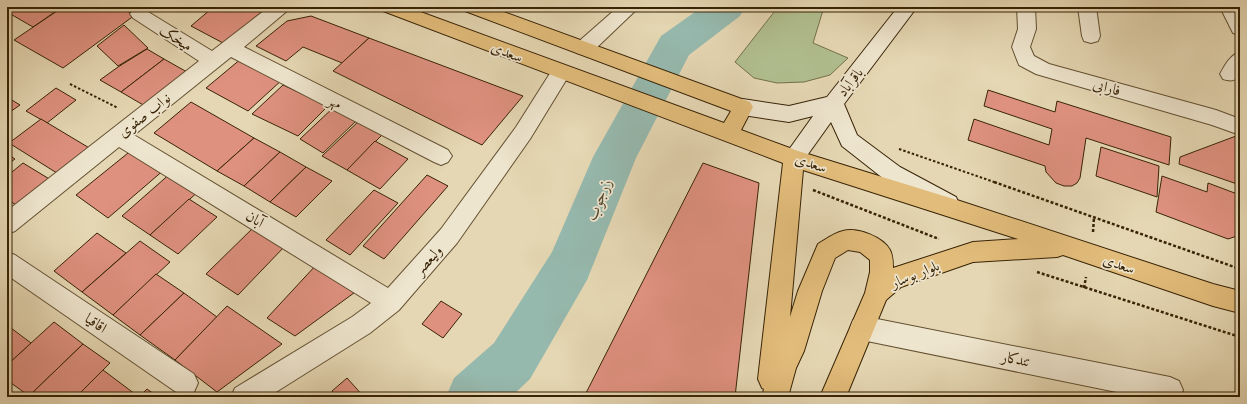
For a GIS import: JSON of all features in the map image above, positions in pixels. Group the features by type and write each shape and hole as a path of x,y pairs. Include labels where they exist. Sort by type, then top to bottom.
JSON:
{"main road":[{"name":"سعدی","path":"388,7 794,158 960,210 1213,295 1240,302"},
{"name":"سعدی","path":"471,7 743,107"},
{"path":"728,134 743,107"},
{"path":"769,397 794,158"},
{"path":"775,397 784,365 826,251 845,240 865,242 881,255 882,272 876,293"},
{"name":"بلوار بوسار","path":"833,397 876,293 893,279 973,252 1068,246"}],"street":[{"name":"نواب صفوی","path":"9,219 140,119 281,7"},
{"path":"592,51 629,7"},
{"name":"باقرآباد","path":"794,158 834,103 908,7"},
{"name":"فارابی","path":"1026,7 1027,29 1021,47 1026,60 1042,69 1216,118 1240,127"},
{"path":"1087,7 1091,36"},
{"path":"1229,7 1240,28"},
{"name":"میخک","path":"140,14 213,61"},
{"name":"مهر","path":"230,48 441,156"},
{"name":"ولیعصر","path":"244,397 360,325 391,302 449,236 523,132 561,72"},
{"path":"834,103 849,140 892,173 960,210"},
{"name":"سعدی","path":"743,107 789,114 834,103"},
{"name":"آبان","path":"118,136 391,302"},
{"name":"اقاقیا","path":"7,262 185,383"},
{"name":"تندکار","path":"862,328 1170,390"}],"path":[{"path":"70,84 140,119"},
{"path":"896,147 1240,269"}],"green space":[{"path":"778,7 824,7 813,43 848,58 830,75 804,82 777,83 754,78 735,62"}],"building":[{"path":"7,7 62,7 33,27 7,12"},
{"path":"63,7 119,7 135,15 63,68 14,40"},
{"path":"207,7 268,7 223,43 191,26 211,9"},
{"path":"311,16 369,38 342,63 303,47 286,61 256,46 287,21"},
{"path":"124,25 148,48 118,66 97,46"},
{"path":"369,38 523,96 482,145 333,71"},
{"path":"147,49 164,59 121,92 100,80 118,67"},
{"path":"242,58 283,79 248,111 206,88"},
{"path":"164,59 187,72 145,106 121,92"},
{"path":"283,85 328,106 298,136 252,114"},
{"path":"56,88 76,100 47,123 26,111"},
{"path":"988,90 1055,112 1057,101 1171,137 1169,165 1086,138 1080,178 1077,183 1072,186 1064,186 1056,183 1046,172 1045,166 968,140 974,119 1049,145 1052,129 984,106"},
{"path":"7,97 20,105 7,114"},
{"path":"191,102 254,138 217,171 154,133"},
{"path":"334,107 357,120 323,153 300,139"},
{"path":"41,119 91,149 60,175 9,143"},
{"path":"361,119 385,132 347,170 322,156"},
{"path":"1236,136 1240,138 1240,185 1179,164 1180,157"},
{"path":"254,138 280,152 244,186 217,171"},
{"path":"375,141 408,159 380,189 347,170"},
{"path":"1101,147 1159,166 1157,197 1096,176"},
{"path":"133,149 165,169 108,218 76,195"},
{"path":"280,152 306,167 270,202 244,186"},
{"path":"7,154 15,159 7,165"},
{"path":"23,163 51,180 19,207 7,199 7,176"},
{"path":"703,163 759,183 735,397 592,397 585,395"},
{"path":"306,167 332,181 296,217 270,202"},
{"path":"172,172 200,190 150,235 122,216"},
{"path":"427,175 448,186 384,259 363,246"},
{"path":"1162,176 1207,192 1208,183 1240,195 1240,235 1228,239 1156,212"},
{"path":"374,190 398,203 350,255 326,240"},
{"path":"189,199 217,217 178,254 150,235"},
{"path":"255,226 286,245 238,295 206,274"},
{"path":"97,233 126,253 82,292 54,271"},
{"path":"140,241 170,262 113,315 82,292"},
{"path":"317,264 358,290 295,336 267,318"},
{"path":"156,274 184,293 140,335 113,315"},
{"path":"184,293 217,317 175,360 140,335"},
{"path":"441,301 462,314 443,338 422,324"},
{"path":"227,306 282,344 217,392 175,360"},
{"path":"54,322 83,344 29,396 7,380 7,365"},
{"path":"7,325 31,343 7,365"},
{"path":"83,344 110,363 76,397 29,396"},
{"path":"103,370 139,397 76,397"},
{"path":"347,378 364,397 336,397 332,391"},
{"path":"147,389 158,397 139,397"}],"waterway":[{"name":"زرجوب","path":"473,397 512,361 570,265 615,157 675,46 727,7"}]}
